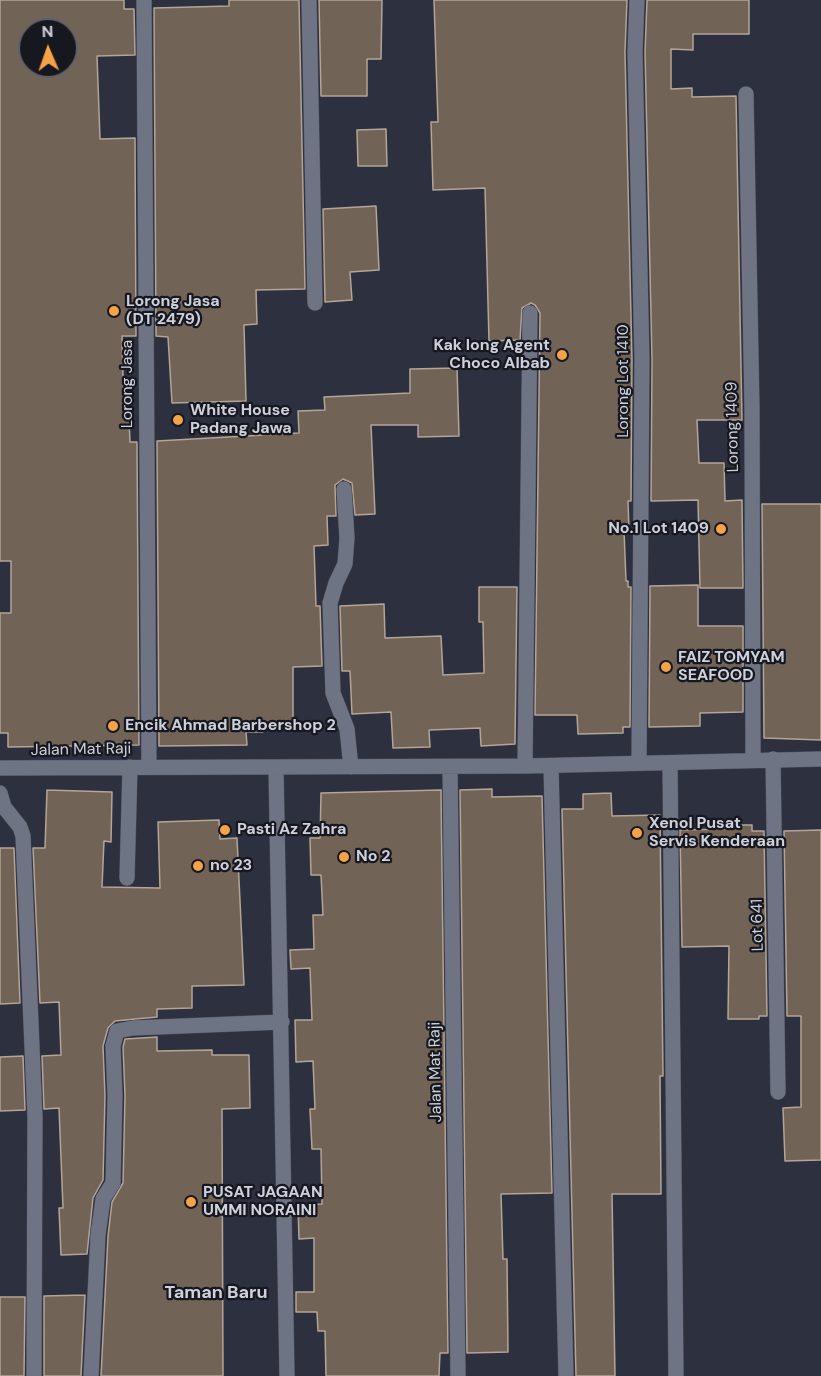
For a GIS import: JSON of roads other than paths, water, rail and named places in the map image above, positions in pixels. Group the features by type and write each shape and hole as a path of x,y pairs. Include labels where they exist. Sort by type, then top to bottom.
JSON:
{"street":[{"name":"Lorong Jasa","path":"144,0 149,767"},
{"path":"309,0 315,303"},
{"name":"Lorong Lot 1410","path":"637,0 635,52 642,360 639,762"},
{"name":"Lorong 1409","path":"746,94 752,421 753,760"},
{"path":"525,766 530,314"},
{"path":"344,489 347,538 345,564 330,603 333,693 347,729 351,767"},
{"name":"Lot 641","path":"773,759 778,1092"},
{"name":"Jalan Mat Raji","path":"0,768 551,766 821,759"},
{"path":"670,763 676,1376"},
{"path":"551,766 566,1376"},
{"path":"127,878 130,767"},
{"name":"Jalan Mat Raji","path":"450,767 458,1376"},
{"path":"276,768 287,1376"},
{"path":"1,802 20,827 23,836 35,1117 34,1376"},
{"path":"91,1376 98,1235 103,1199 113,1183 116,1096 112,1046 117,1031 133,1028 282,1022"}],"place":[{"name":"Lorong Jasa (DT 2479)","path":"114,311"},
{"name":"Kak long Agent Choco Albab","path":"562,355"},
{"name":"White House Padang Jawa","path":"178,420"},
{"name":"No.1 Lot 1409","path":"721,529"},
{"name":"FAIZ TOMYAM SEAFOOD","path":"666,667"},
{"name":"Encik Ahmad Barbershop 2","path":"113,726"},
{"name":"Pasti Az Zahra","path":"225,830"},
{"name":"Xenol Pusat Servis Kenderaan","path":"637,833"},
{"name":"No 2","path":"344,857"},
{"name":"no 23","path":"198,866"},
{"name":"PUSAT JAGAAN UMMI NORAINI","path":"191,1202"}],"district":[{"name":"Taman Baru","path":"216,1293"}]}
